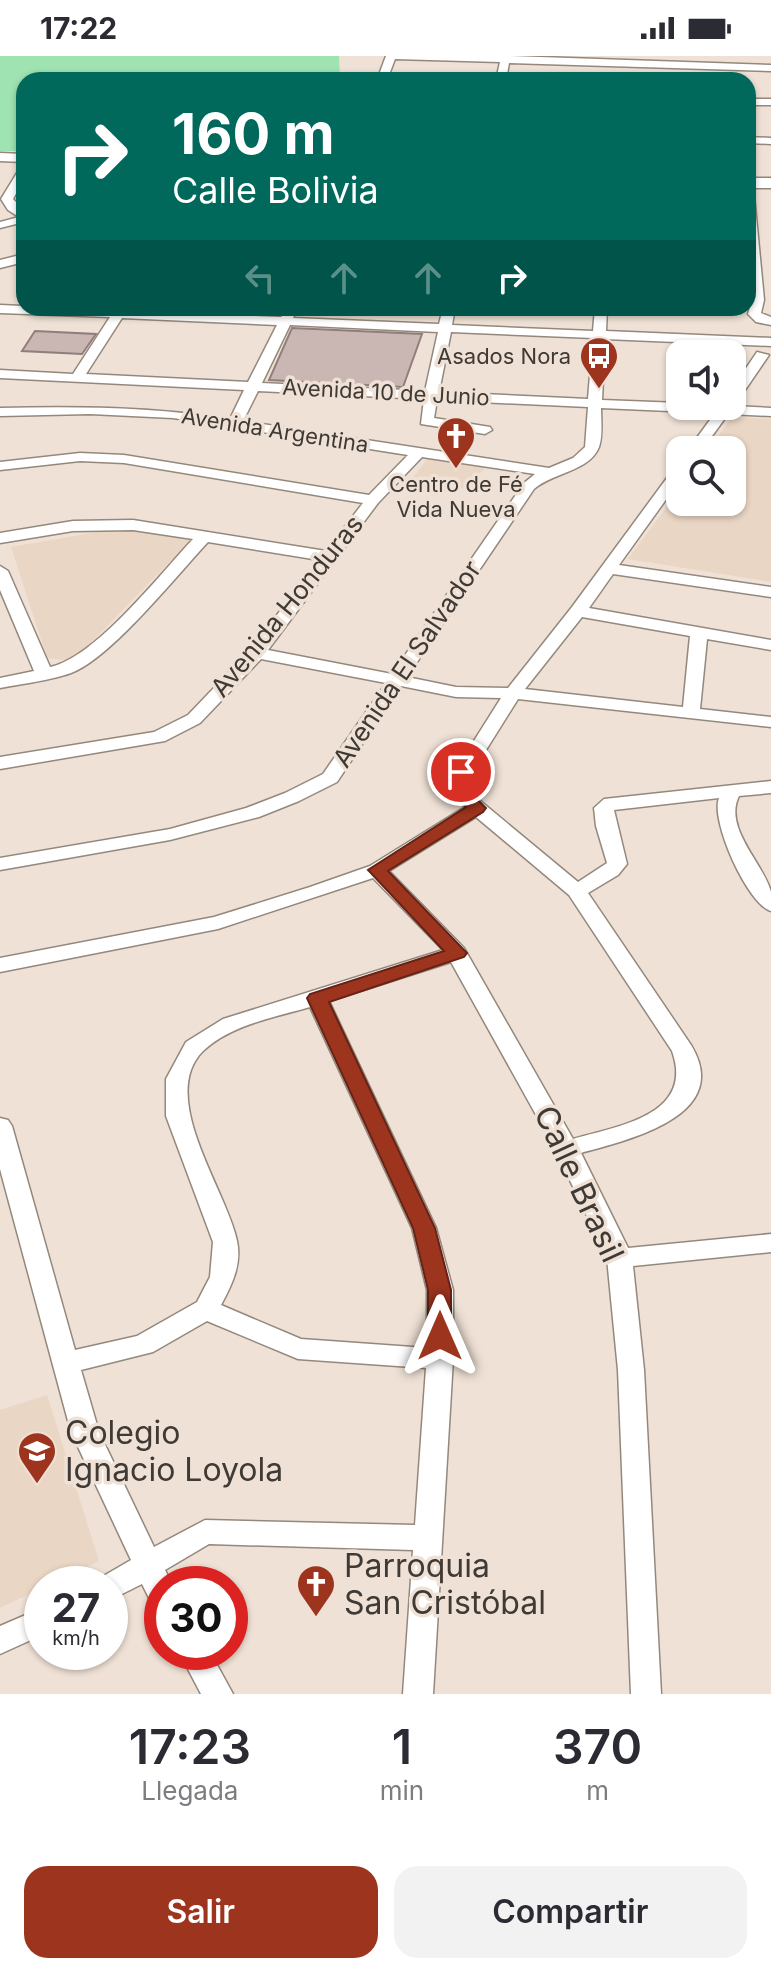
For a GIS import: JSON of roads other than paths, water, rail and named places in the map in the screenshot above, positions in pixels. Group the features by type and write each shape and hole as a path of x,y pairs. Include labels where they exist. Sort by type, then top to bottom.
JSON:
{"street":[{"path":"391,56 619,64 737,61 771,68"},
{"path":"16,184 7,199 16,211"},
{"path":"77,378 117,316"},
{"path":"235,423 288,316"},
{"path":"301,316 444,328 771,342"},
{"path":"447,316 430,393 428,424 485,430"},
{"path":"595,402 600,316"},
{"path":"746,378 762,355"},
{"name":"Avenida 10 de Junio","path":"0,374 666,404"},
{"name":"Avenida El Salvador","path":"0,864 223,823 298,796 330,778 529,486 548,472 574,466 585,459 592,447 595,402"},
{"name":"Avenida 10 de Junio","path":"746,408 771,412"},
{"name":"Avenida Argentina","path":"0,412 138,411 235,423 548,472"},
{"name":"Avenida Honduras","path":"0,763 159,737 194,719 257,653 373,500 418,452"},
{"path":"0,466 80,457 124,459 373,500"},
{"path":"567,1149 659,1119 684,1101 690,1074 683,1050 576,891 477,808 461,793 457,782 513,693 578,611 666,489"},
{"path":"0,538 102,524 133,525 331,557"},
{"path":"0,683 45,676 66,669 94,653 204,537"},
{"path":"608,568 771,592"},
{"path":"0,571 45,676"},
{"path":"578,611 771,645"},
{"path":"691,713 699,631"},
{"path":"257,653 456,692 513,693 771,722"},
{"path":"576,891 613,872 618,866 618,857 604,819 604,808 611,803 771,787"},
{"path":"734,790 726,802 726,819 753,876 771,905"},
{"path":"0,965 218,923 377,870 477,808"},
{"name":"Calle Brasil","path":"377,870 457,953 567,1149 620,1258 631,1370 646,1694"},
{"path":"66,1363 144,1345 206,1309 223,1277 225,1242 178,1116 177,1079 194,1047 231,1024 457,953"},
{"path":"317,998 424,1228 440,1290 440,1359 418,1694"},
{"path":"0,1126 85,1432 146,1566"},
{"path":"620,1258 771,1243"},
{"path":"206,1309 298,1349 440,1359"},
{"path":"150,1566 205,1532 429,1538"},
{"path":"0,1640 24,1629"},
{"path":"204,1670 218,1694"}],"place":[{"name":"Asados Nora","path":"599,390"},
{"name":"Centro de Fé Vida Nueva","path":"456,470"},
{"name":"Colegio Ignacio Loyola","path":"37,1485"},
{"name":"Parroquia San Cristóbal","path":"316,1618"}]}
